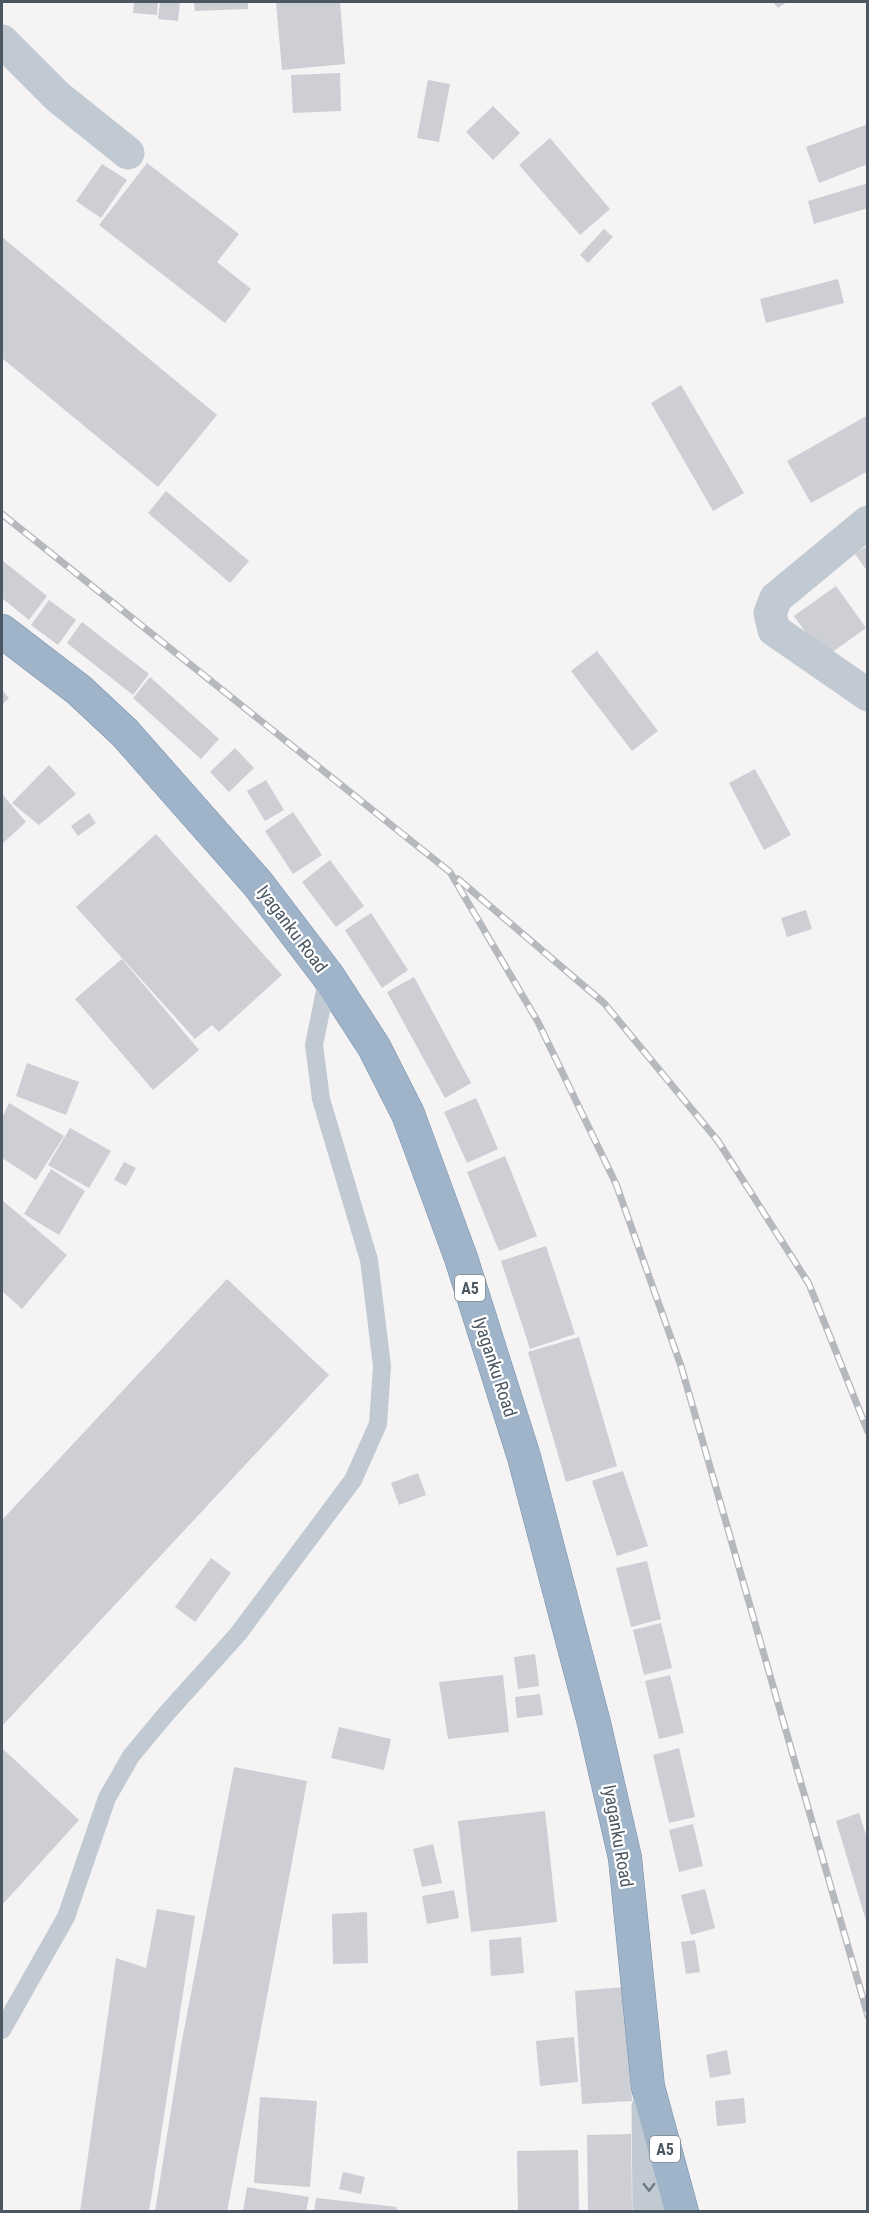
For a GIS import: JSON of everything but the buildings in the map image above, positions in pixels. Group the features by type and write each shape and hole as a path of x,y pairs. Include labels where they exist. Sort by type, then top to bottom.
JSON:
{"highway":[{"name":"Iyaganku Road","path":"2,632 79,690 125,733 258,884 328,976 374,1047 408,1114 461,1258 524,1457 594,1723 625,1858 648,2087 682,2211"}],"street":[{"path":"2,41 58,97 128,153"},
{"path":"867,522 776,598 770,613 774,630 867,695"},
{"path":"648,2087 649,2211"}],"lane":[{"path":"2,2030 66,1917 107,1798 131,1756 238,1634 353,1480 378,1424 382,1366 369,1260 321,1099 314,1045 328,976"}],"railway":[{"path":"2,514 450,872 538,1022 616,1184 681,1366 868,2016"},
{"path":"458,879 604,1003 718,1141 809,1284 868,1432"}]}
